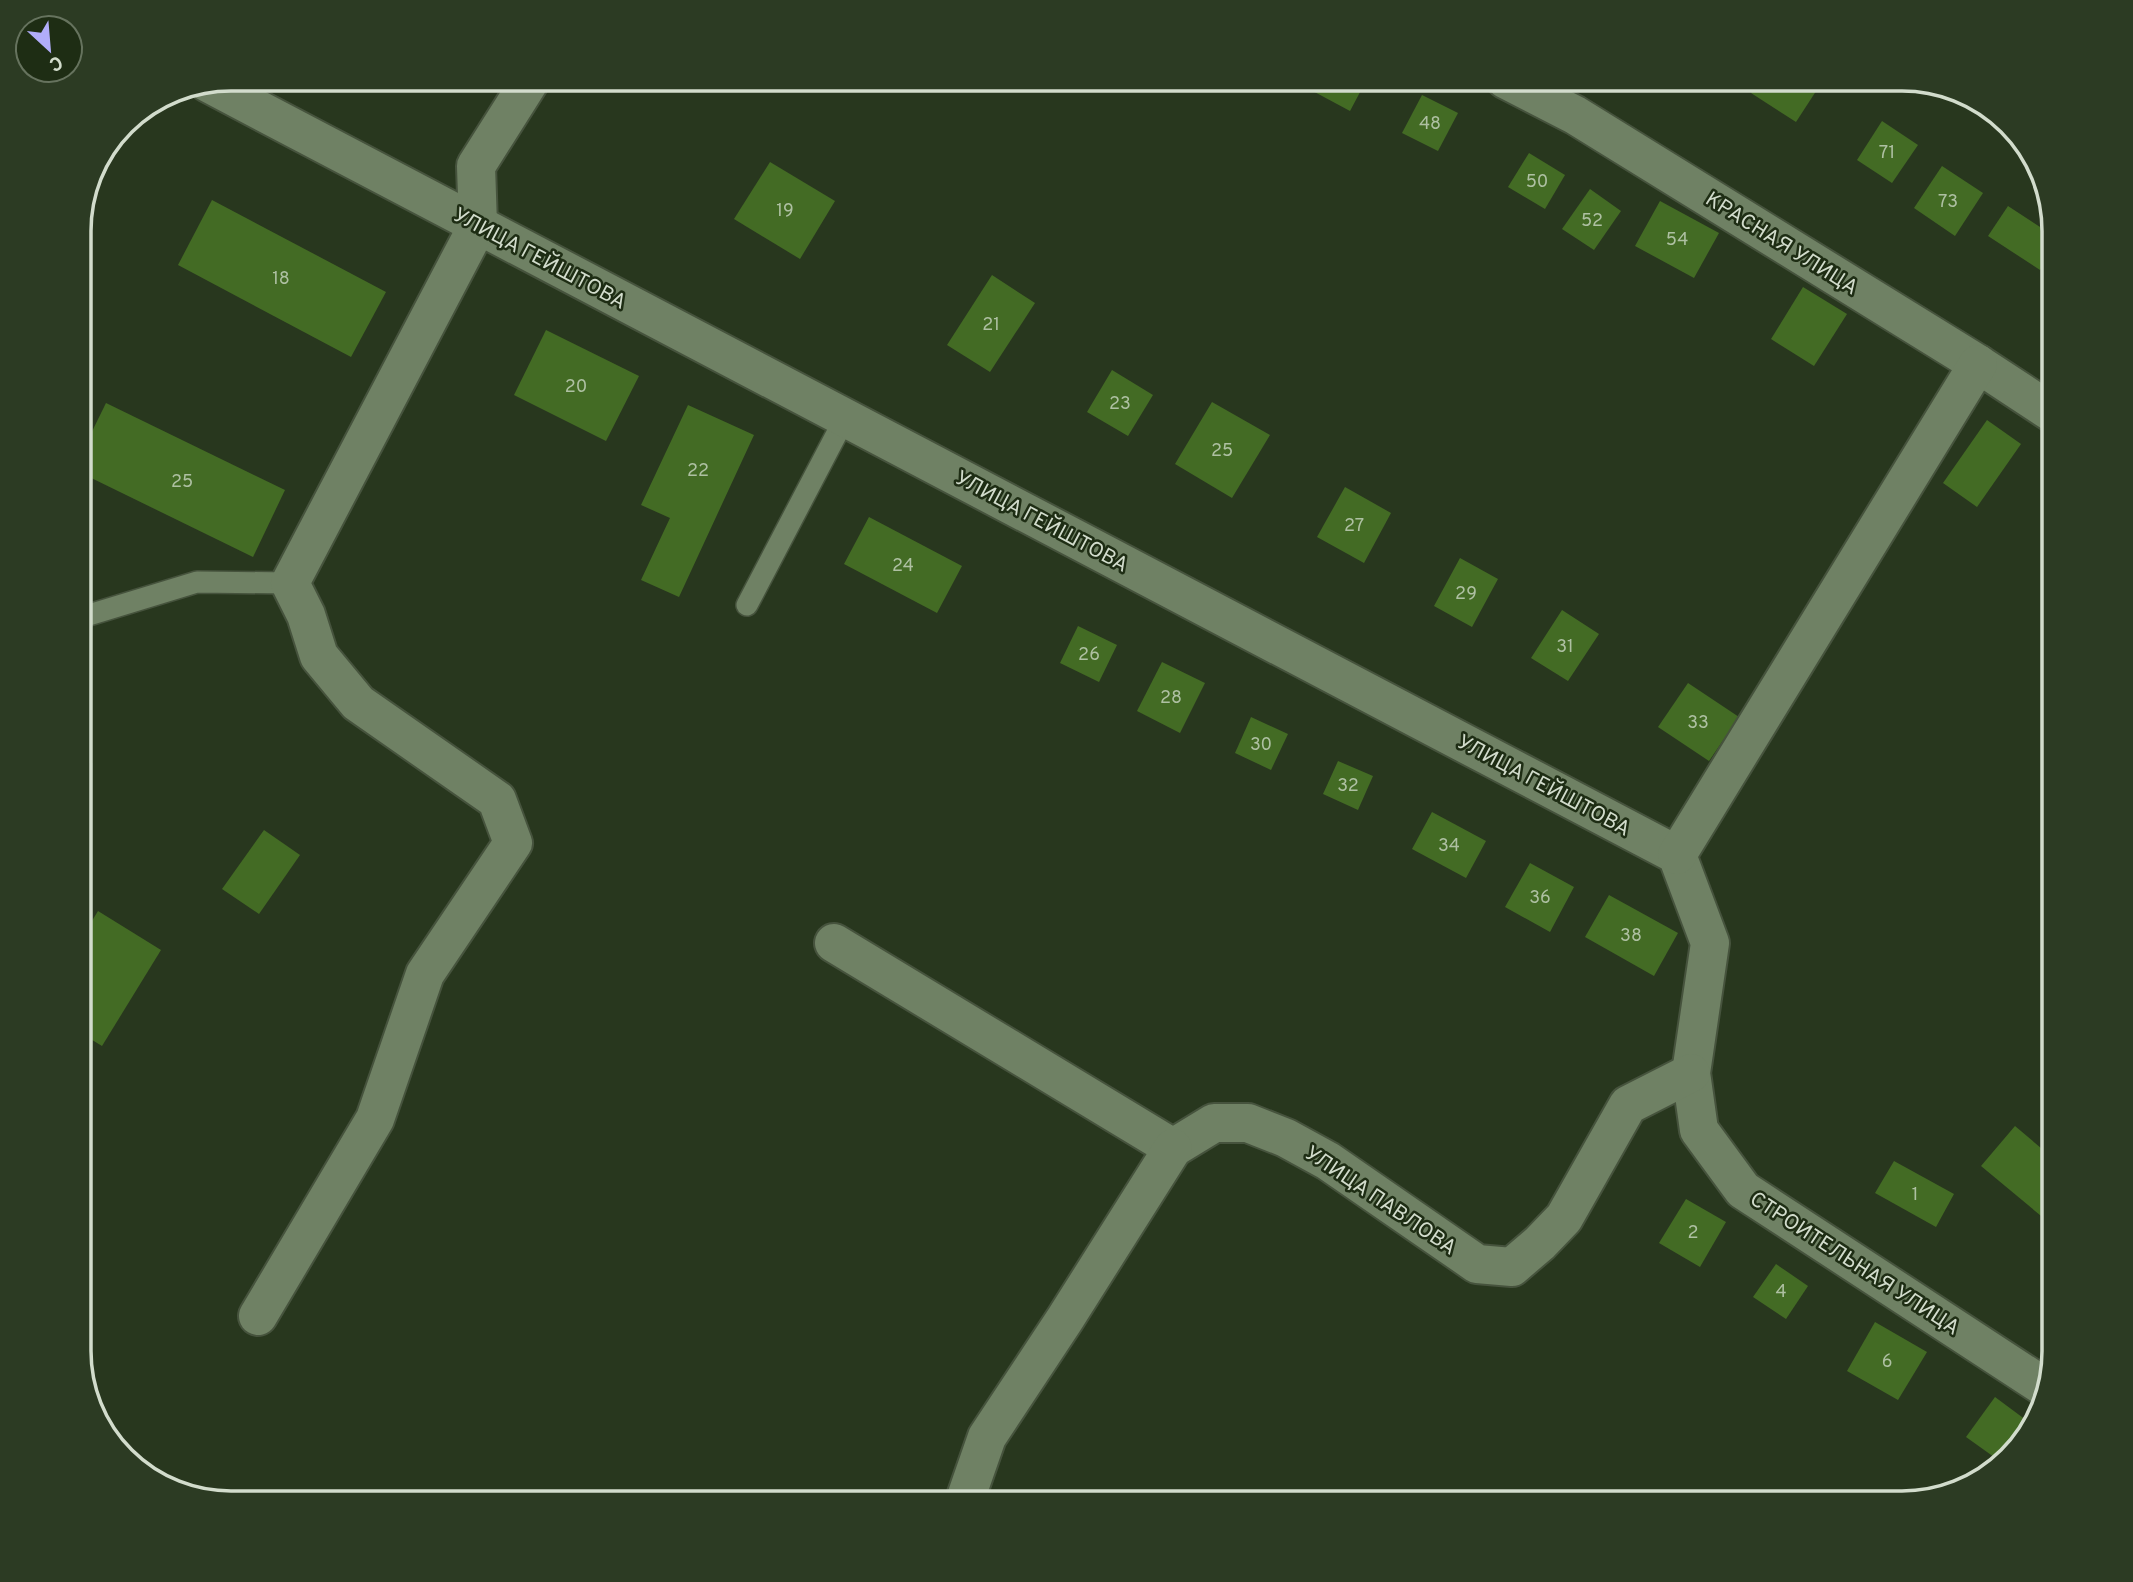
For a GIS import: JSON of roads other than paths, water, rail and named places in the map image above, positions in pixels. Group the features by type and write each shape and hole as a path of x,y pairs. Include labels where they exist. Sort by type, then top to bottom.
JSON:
{"street":[{"name":"УЛИЦА ГЕЙШТОВА","path":"223,91 1677,855"},
{"path":"258,1316 375,1119 425,974 513,842 496,800 358,703 318,656 306,615 290,583 478,225 476,166 523,91"},
{"name":"КРАСНАЯ УЛИЦА","path":"1529,91 1576,115 2042,406"},
{"path":"1691,1073 1710,943 1677,855 1978,364"},
{"path":"834,943 1173,1147 987,1437 968,1491"},
{"name":"УЛИЦА ПАВЛОВА","path":"1173,1147 1214,1124 1248,1123 1286,1138 1328,1161 1477,1264 1512,1267 1564,1218 1628,1105 1691,1073"},
{"name":"СТРОИТЕЛЬНАЯ УЛИЦА","path":"1691,1073 1699,1130 1743,1190 2038,1382"}],"lane":[{"path":"747,605 845,418"},
{"path":"91,614 197,582 290,583"}]}
